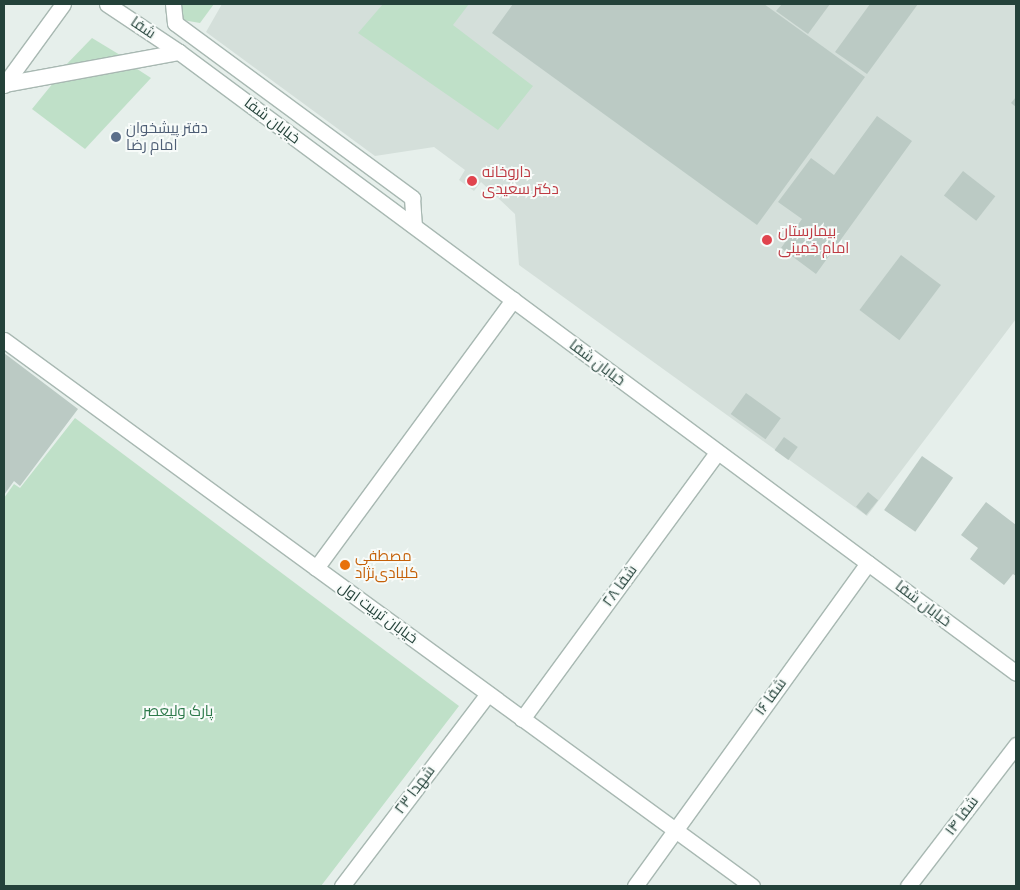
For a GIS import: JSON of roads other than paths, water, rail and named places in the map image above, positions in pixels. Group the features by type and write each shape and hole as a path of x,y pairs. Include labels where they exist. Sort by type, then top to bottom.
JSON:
{"street":[{"path":"4,84 62,4"},
{"name":"شفا","path":"107,4 179,52"},
{"path":"173,4 175,23 412,198 414,226"},
{"path":"4,84 179,52"},
{"name":"خیابان شفا","path":"179,52 1016,673"},
{"path":"316,568 513,300"},
{"name":"خیابان تربیت اول","path":"4,340 752,886"},
{"name":"شفا ۲۸","path":"522,718 718,453"},
{"name":"شفا ۱۶","path":"635,886 868,563"},
{"name":"شهدا ۲۳","path":"342,886 488,694"},
{"name":"شفا ۱۴","path":"908,886 1016,745"}],"place":[{"name":"دفتر پیشخوان امام رضا","path":"116,137"},
{"name":"داروخانه دکتر سعیدی","path":"472,181"},
{"name":"بیمارستان امام خمینی","path":"767,240"},
{"name":"مصطفی کلبادی‌نژاد","path":"345,565"}],"park label":[{"name":"پارک ولیعصر","path":"178,712"}]}
